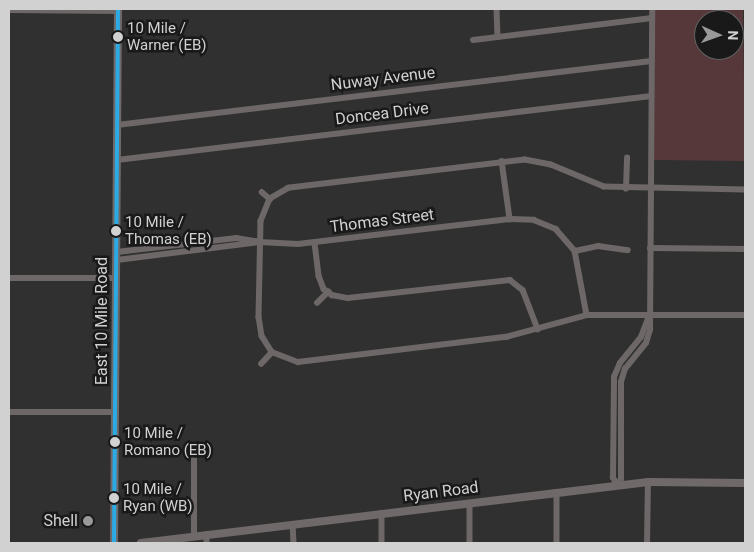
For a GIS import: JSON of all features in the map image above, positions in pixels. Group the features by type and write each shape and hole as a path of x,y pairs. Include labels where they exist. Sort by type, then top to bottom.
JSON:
{"main road":[{"name":"East 10 Mile Road","path":"114,543 118,9"},
{"name":"Ryan Road","path":"141,543 617,485 648,482 745,483"}],"street":[{"path":"9,10 118,9"},
{"path":"497,9 498,37"},
{"path":"617,485 613,478 614,377 620,363 641,336 650,314 652,9"},
{"path":"474,40 652,18"},
{"name":"Nuway Avenue","path":"117,125 651,61"},
{"name":"Doncea Drive","path":"117,160 651,96"},
{"path":"626,189 627,158"},
{"path":"745,190 626,189 597,186 540,162 502,162 281,190 270,199 261,220 259,328 272,352 289,361 312,361 506,337 587,315 745,315"},
{"path":"502,162 510,220"},
{"path":"262,192 270,199"},
{"name":"Thomas Street","path":"117,256 174,254 260,242 315,243 510,220 534,220 551,226 574,251"},
{"path":"117,256 172,245 236,238 260,242"},
{"path":"197,243 198,251"},
{"path":"315,243 319,276 328,292 348,298 510,280 523,290 538,329"},
{"path":"172,245 174,254"},
{"path":"587,315 574,251 598,246 628,250"},
{"path":"650,248 745,249"},
{"path":"9,278 116,278"},
{"path":"317,303 328,292"},
{"path":"261,364 272,352"},
{"path":"9,412 116,412"},
{"path":"194,452 194,536"},
{"path":"647,543 648,482"},
{"path":"557,492 557,543"},
{"path":"470,503 470,543"},
{"path":"382,513 382,543"},
{"path":"294,524 294,543"},
{"path":"207,534 207,543"}],"shaded area":[{"path":"655,9 743,9 694,10 694,60 744,60 745,161 654,160"}],"transit line":[{"path":"114,543 118,9"}],"place":[{"name":"10 Mile / Warner (EB)","path":"118,37"},
{"name":"10 Mile / Thomas (EB)","path":"116,231"},
{"name":"10 Mile / Romano (EB)","path":"115,442"},
{"name":"10 Mile / Ryan (WB)","path":"114,498"},
{"name":"Shell","path":"88,521"}]}
